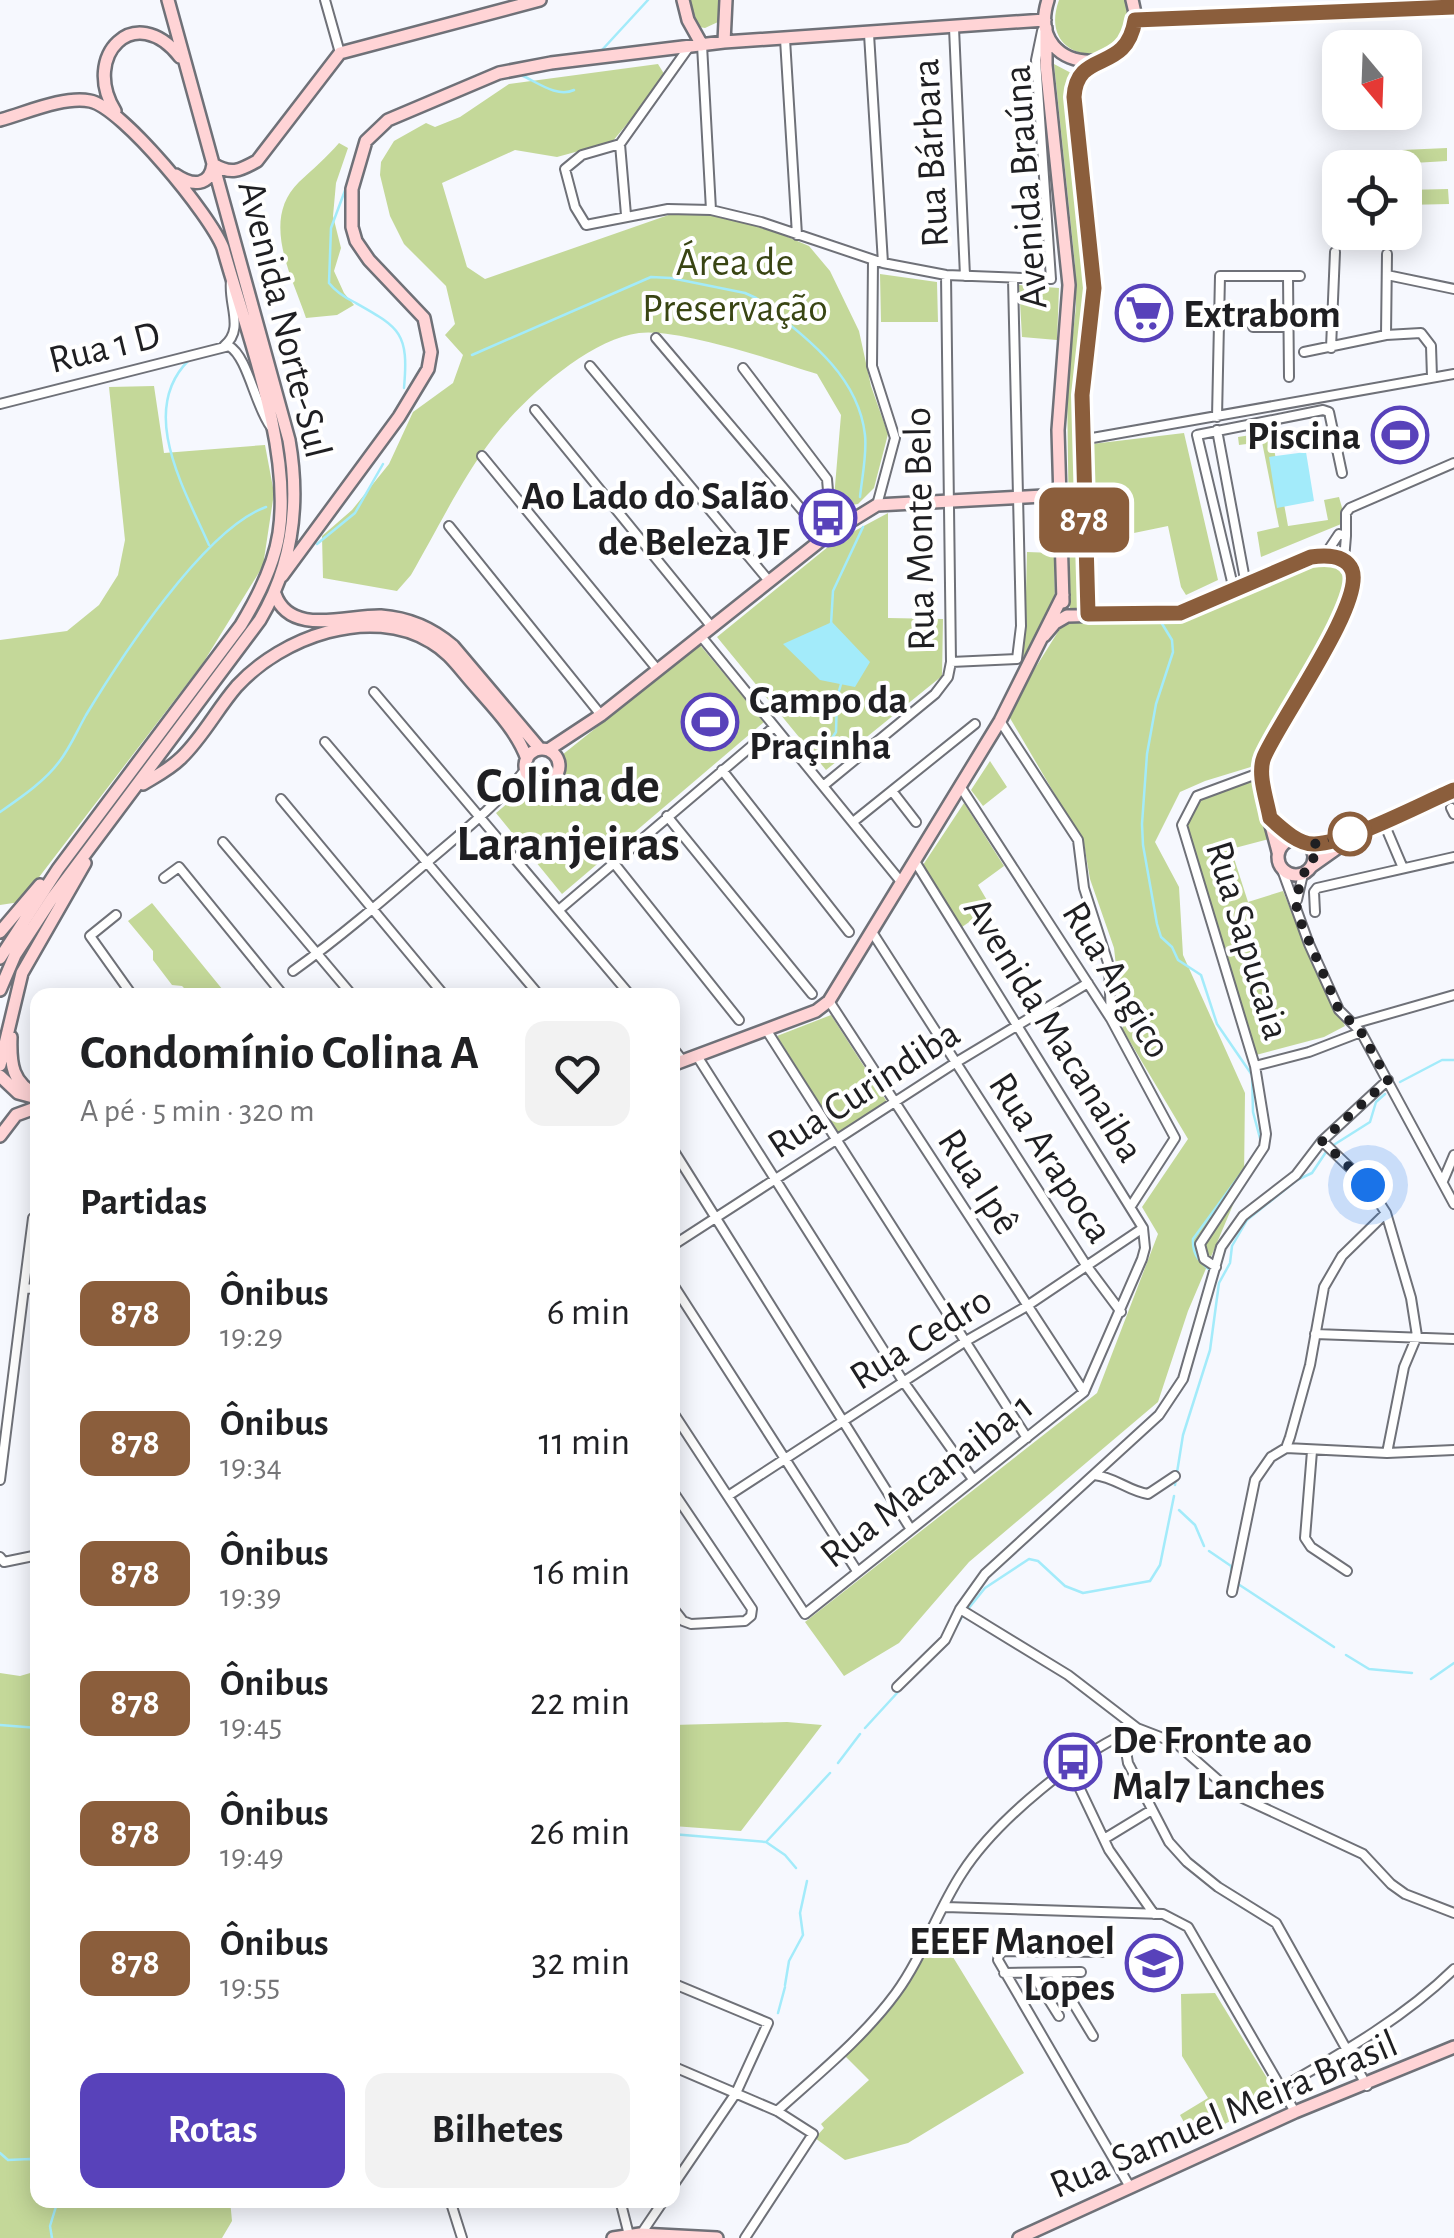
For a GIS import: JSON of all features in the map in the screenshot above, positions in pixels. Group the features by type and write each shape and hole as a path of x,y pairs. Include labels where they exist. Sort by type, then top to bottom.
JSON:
{"street":[{"name":"Avenida Norte-Sul","path":"0,990 27,937 252,633 282,576 293,524 292,459 168,0"},
{"path":"325,0 340,53"},
{"path":"165,167 196,184 210,176 214,164 227,172 239,172 257,162 340,53 540,0"},
{"path":"683,0 696,46 711,210"},
{"path":"724,42 726,0"},
{"path":"1045,13 1055,47 1066,56 1084,62 1104,60 1126,45 1135,20 1132,0"},
{"path":"1135,20 1271,8 1454,7"},
{"path":"696,46 620,144 582,155 565,169 582,222 594,226 626,215 668,209 711,210 883,263 946,275 1052,278 1036,60 1045,13"},
{"path":"282,576 400,417 428,368 431,352 424,318 369,260 352,227 352,189 366,141 388,120 498,72 551,63 724,42 954,28 1045,13"},
{"name":"Avenida Braúna","path":"829,1001 1000,721 1063,595 1059,388 1070,284 1046,65 1045,13"},
{"name":"Rua Bárbara","path":"954,28 965,276"},
{"path":"116,114 107,99 102,77 106,56 121,40 133,33 156,34 186,64"},
{"path":"868,34 883,263"},
{"path":"785,39 797,235"},
{"name":"Avenida Braúna","path":"1088,614 1082,395 1094,288 1074,81 1081,72 1104,60"},
{"path":"0,120 84,100 103,104 116,114"},
{"name":"Avenida Norte-Sul","path":"0,958 58,869 230,642 264,584 278,535 279,466 272,430 216,231 116,114"},
{"path":"620,144 626,215"},
{"path":"1331,348 1335,252"},
{"path":"1386,335 1387,254"},
{"path":"873,260 872,366 894,438 876,505"},
{"name":"Rua Monte Belo","path":"823,786 943,686 951,662 946,275"},
{"path":"1388,275 1454,288"},
{"path":"1217,416 1220,276 1300,276"},
{"path":"1288,276 1288,376"},
{"path":"951,662 1017,659 1021,626 1013,279"},
{"name":"Rua 1 D","path":"224,346 232,339 236,326 229,294 232,280"},
{"path":"1253,327 1288,327"},
{"path":"1304,352 1413,332 1427,338 1431,346 1432,377"},
{"path":"656,338 825,537"},
{"name":"Rua 1 D","path":"0,404 224,346 235,348 240,354 259,410 272,430"},
{"path":"590,366 769,581"},
{"path":"743,368 827,480 828,491 812,522"},
{"path":"1082,440 1454,374"},
{"path":"535,410 706,631 774,727 902,883"},
{"path":"1240,588 1196,438 1199,434 1323,410 1329,412 1342,473"},
{"path":"1217,430 1240,588"},
{"path":"482,456 657,669"},
{"path":"1344,560 1342,535 1350,508 1454,463"},
{"path":"294,971 506,794 548,752 825,537 876,505 1062,494"},
{"path":"449,526 601,714"},
{"path":"1325,554 1342,535"},
{"path":"1063,595 1067,616 1180,613 1311,557 1325,554 1344,560 1351,568 1353,588 1337,630 1262,761 1262,772 1281,868 1309,944 1339,1010 1361,1032 1454,1204"},
{"path":"135,789 185,754 237,686 270,658 294,644 355,628 384,626 417,634 446,652 517,739 528,769 543,782 554,778 559,767 548,752 437,632 421,624 384,616 309,621 284,610 275,594"},
{"name":"Avenida Braúna","path":"1044,636 1067,616"},
{"path":"374,692 624,988"},
{"path":"1000,721 1078,840 1084,888 1109,966 1111,1019"},
{"path":"853,822 976,724"},
{"path":"560,909 774,727"},
{"path":"324,742 533,988"},
{"path":"722,770 849,932"},
{"name":"Rua Sapucaia","path":"1262,772 1196,796 1182,825 1255,1066 1309,1052 1361,1032"},
{"name":"Rua Angico","path":"960,786 1111,1019 1175,1138 1131,1206"},
{"path":"1270,818 1294,838 1311,845 1365,829 1454,790"},
{"path":"892,791 916,822"},
{"path":"281,798 438,988"},
{"path":"667,816 812,994"},
{"path":"1384,821 1403,868"},
{"path":"1281,868 1293,875 1308,870 1365,829"},
{"path":"1278,852 1294,838"},
{"path":"223,842 346,988"},
{"path":"0,1064 14,999 28,960 77,880 94,844"},
{"path":"1296,904 1314,853 1311,845"},
{"path":"1315,912 1314,892 1318,888 1454,857"},
{"path":"613,862 739,1020"},
{"name":"Avenida Macanaiba","path":"916,863 1142,1228"},
{"path":"164,878 179,867 277,988"},
{"path":"0,932 28,896 58,869"},
{"path":"116,915 90,936 127,988"},
{"name":"Rua Arapoca","path":"872,932 1086,1265 1121,1312"},
{"name":"Rua Curindiba","path":"680,1241 955,1063 1088,983"},
{"path":"1353,1024 1454,994"},
{"path":"14,999 10,1045 13,1071 18,1083 30,1091"},
{"path":"680,1062 816,1011 829,1001"},
{"name":"Rua Ipê","path":"829,1001 1084,1392"},
{"path":"0,1020 0,1044"},
{"path":"766,1031 1027,1438"},
{"path":"697,1056 903,1381 972,1478"},
{"path":"1216,1267 1204,1259 1200,1244 1264,1148 1266,1134 1255,1066"},
{"path":"0,1076 18,1094 30,1096"},
{"path":"897,1687 944,1640 985,1574 1148,1428 1183,1379 1221,1247 1231,1229 1296,1175 1322,1141 1388,1080"},
{"path":"0,1136 16,1115 30,1110"},
{"path":"1322,1141 1361,1177 1386,1213 1406,1276 1417,1336 1404,1367 1386,1453"},
{"path":"1443,1181 1454,1155"},
{"path":"680,1161 910,1528"},
{"path":"1286,1448 1331,1272 1356,1240 1386,1213"},
{"path":"1084,1392 1145,1248 1142,1228"},
{"name":"Rua Cedro","path":"728,1496 1142,1228"},
{"path":"0,1480 30,1241"},
{"path":"24,1288 30,1289"},
{"path":"680,1296 857,1572"},
{"path":"1314,1334 1454,1339"},
{"name":"Rua Macanaiba 1","path":"728,1496 804,1614 1084,1392"},
{"path":"680,1423 728,1496"},
{"path":"1232,1592 1255,1480 1271,1457 1286,1448 1386,1453 1454,1450"},
{"path":"1312,1452 1305,1538 1311,1547 1347,1570"},
{"path":"1094,1475 1109,1476 1132,1490 1148,1494 1175,1476"},
{"path":"680,1502 752,1609 745,1621 691,1624 680,1616"},
{"path":"0,1558 4,1562 30,1557"},
{"path":"960,1609 1068,1676 1136,1728 1176,1743 1234,1794 1363,1854 1405,1894 1454,1914"},
{"path":"777,2112 858,2036 896,1993 961,1873 993,1836 1096,1748 1136,1728"},
{"path":"1122,1734 1128,1763 1169,1842 1218,1887 1276,1923 1366,2086"},
{"path":"1070,1768 1104,1839 1154,1914"},
{"path":"1104,1839 1150,1810"},
{"path":"944,1907 1163,1914 1188,1926 1295,2112"},
{"path":"1102,1952 1004,1951 998,1960 1130,2188"},
{"path":"1281,2088 1347,2050 1422,1998 1454,1969"},
{"path":"1055,1972 1092,2036"},
{"path":"1004,1973 1081,1972"},
{"path":"1032,1973 1058,2016"},
{"path":"680,1986 768,2023 736,2093 680,2175"},
{"name":"Rua Samuel Meira Brasil","path":"1018,2238 1295,2112 1454,2047"},
{"path":"680,2069 777,2112 813,2134 745,2238"},
{"path":"453,2208 462,2238"},
{"path":"623,2208 635,2235"},
{"path":"635,2235 657,2208"},
{"path":"613,2238 718,2238"}],"green space":[{"path":"688,0 718,0 718,22 705,28 696,25"},
{"path":"1059,0 1127,0 1131,23 1124,40 1111,51 1076,51 1062,41 1055,24"},
{"name":"Área de Preservação","path":"658,64 666,77 612,142 557,157 515,150 442,183 467,267 485,279 680,211 750,221 809,246 830,271 859,331 871,386 888,434 874,488 858,504 839,507 834,498 841,415 817,374 702,340 639,333 599,346 558,373 506,423 471,469 411,575 397,591 323,578 322,536 352,510 389,464 413,412 453,383 463,355 445,335 455,324 446,286 404,244 390,216 380,175 381,162 394,141 426,123 435,127 460,117 509,84"},
{"path":"1054,64 1073,74 1068,92 1087,278 1084,341 1077,380 1081,610 1070,609 1067,384 1076,307 1075,265"},
{"path":"339,143 348,148 336,183 333,216 341,248 334,271 354,305 337,315 306,318 287,267 280,231 282,213 299,182"},
{"path":"1447,148 1447,161 1422,162 1422,150 1402,150"},
{"path":"1448,189 1449,204 1422,205 1422,190"},
{"path":"880,274 937,282 938,322 881,322"},
{"path":"1019,285 1059,288 1057,340 1022,337"},
{"path":"154,386 164,453 265,445 274,493 263,566 203,663 20,902 0,905 0,640 67,631 99,605 118,575 125,540 109,387"},
{"path":"1271,432 1288,526 1328,520 1324,500 1339,497 1346,522 1261,557 1257,532 1279,527 1262,442 1239,445 1238,437"},
{"path":"1184,433 1218,580 1186,595 1168,526 1095,541 1092,444"},
{"path":"888,513 888,618 943,619 942,676 826,770 717,637 834,542"},
{"path":"1027,552 1054,553 1055,601 1019,664 1025,634"},
{"path":"1315,560 1338,561 1349,581 1345,596 1254,766 1180,792 1155,842 1179,887 1183,955 1245,1093 1244,1179 1188,1311 1158,1402 969,1562 899,1643 844,1676 805,1622 1097,1393 1158,1234 1142,1207 1188,1139 1123,1030 1114,948 1090,879 1084,844 1007,713 1066,619 1178,616 1215,607"},
{"path":"700,645 764,722 562,894 496,813 527,787 546,791 565,775 562,755"},
{"path":"990,761 1007,787 983,806 971,790"},
{"path":"1251,779 1269,839 1231,849 1248,902 1283,891 1311,960 1345,1026 1324,1037 1256,1055 1186,831 1194,803"},
{"path":"964,803 1004,866 978,885 991,907 962,927 923,865"},
{"path":"152,903 221,988 172,985 153,960 153,951 128,921"},
{"path":"831,1015 887,1102 838,1133 777,1036"},
{"path":"0,1673 30,1673 30,2208 231,2208 232,2221 222,2238 0,2238"},
{"path":"680,1725 822,1725 741,1831 680,1827"},
{"path":"937,1931 1024,2073 908,2143 845,2160 815,2138 824,2128 821,2124 869,2080 844,2055 899,1995"},
{"path":"1215,1993 1278,2096 1194,2140 1180,2115 1208,2098 1182,2056 1181,1994"}],"water":[{"path":"1306,452 1314,501 1277,508 1269,457"},
{"path":"832,622 870,662 855,687 820,680 783,644"}],"waterway":[{"path":"602,50 648,0"},
{"path":"521,75 554,91 574,90"},
{"path":"350,177 331,228 329,283 398,334 405,355 404,388"},
{"path":"472,355 651,277 745,293 825,356 851,392 865,435 860,497"},
{"path":"189,360 174,380 166,426 178,476 209,545"},
{"path":"317,544 355,513 383,464"},
{"path":"0,812 39,783 59,762 120,662 191,568 216,541 266,507"},
{"path":"831,624 833,591 863,527"},
{"path":"1161,622 1172,640 1173,652 1156,704 1147,754 1142,824 1157,924 1161,937 1178,960 1201,975 1217,1024 1252,1075 1253,1112 1261,1142"},
{"path":"817,761 836,732 841,684"},
{"path":"1400,1082 1442,1060 1454,1060"},
{"path":"1332,1146 1370,1122 1376,1102 1385,1094"},
{"path":"1175,1485 1183,1435 1210,1350 1219,1283 1230,1263 1232,1246 1247,1220 1297,1180 1312,1173 1328,1149"},
{"path":"1212,1272 1198,1258 1193,1239 1256,1153"},
{"path":"968,1609 985,1588 1029,1559 1038,1561 1065,1586 1083,1593 1150,1581 1160,1565 1174,1496"},
{"path":"1179,1510 1195,1525 1204,1546"},
{"path":"1209,1551 1231,1566 1232,1575"},
{"path":"1235,1582 1334,1647"},
{"path":"947,1642 963,1615"},
{"path":"1346,1655 1369,1669 1412,1673"},
{"path":"1431,1679 1454,1663"},
{"path":"865,1728 898,1692"},
{"path":"0,1725 30,1727"},
{"path":"838,1763 860,1734"},
{"path":"767,1841 830,1773"},
{"path":"680,1835 766,1842 796,1868"},
{"path":"785,1985 789,1961 803,1935 800,1913 807,1881"},
{"path":"778,2013 785,1987"},
{"path":"0,2153 8,2160 30,2159"},
{"path":"52,2238 50,2226 56,2208"}],"bus line":[{"name":"878","path":"1454,7 1135,20 1130,40 1121,50 1084,70 1074,81 1094,288 1082,395 1088,614 1180,613 1311,557 1325,554 1344,560 1351,568 1353,588 1337,630 1262,761 1270,818 1294,838 1311,845 1365,829 1454,790"}],"place":[{"name":"Extrabom","path":"1144,313"},
{"name":"Piscina","path":"1400,435"},
{"name":"Ao Lado do Salão de Beleza JF","path":"828,518"},
{"name":"Campo da Praçinha","path":"710,722"},
{"name":"De Fronte ao Mal7 Lanches","path":"1073,1762"},
{"name":"EEEF Manoel Lopes","path":"1154,1963"}],"district":[{"name":"Colina de Laranjeiras","path":"568,813"}],"route":[{"path":"1350,834 1311,845 1314,862 1303,874 1296,904 1339,1010 1361,1032 1388,1080 1322,1141 1368,1185"}]}
